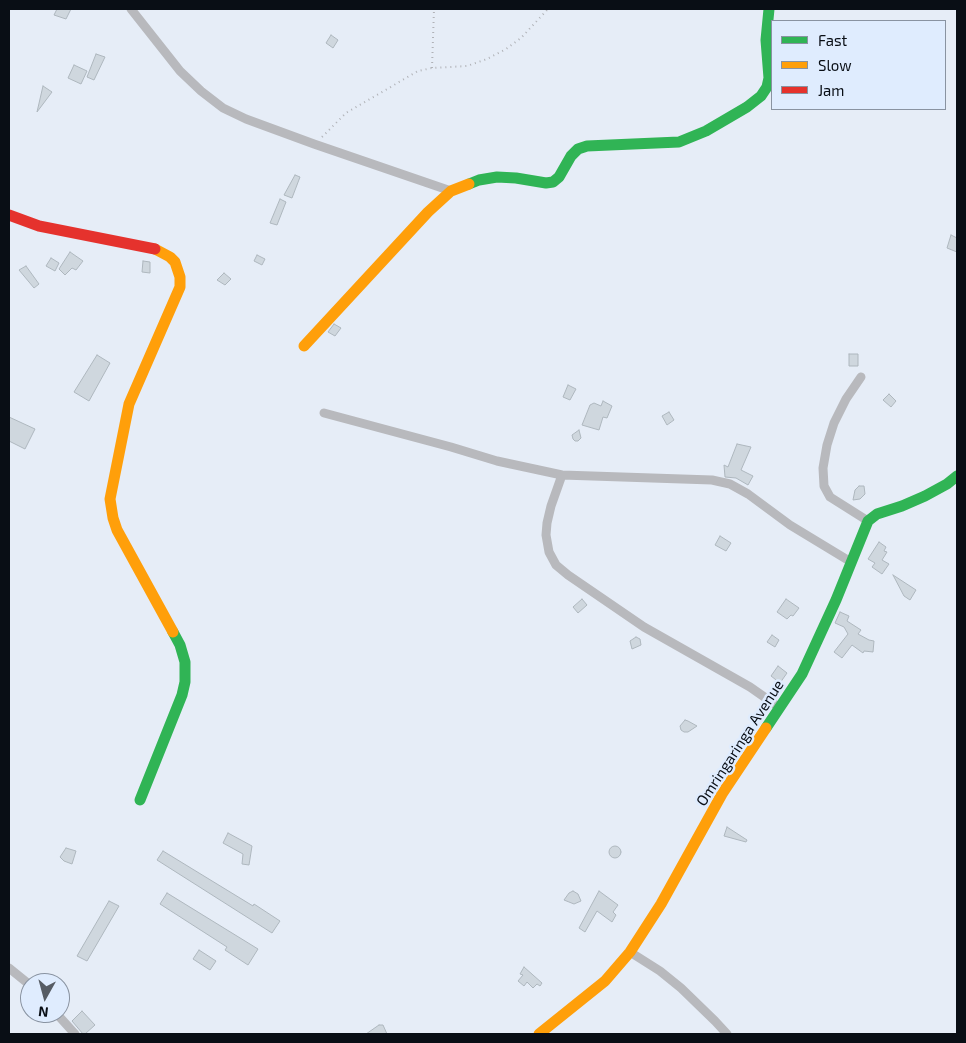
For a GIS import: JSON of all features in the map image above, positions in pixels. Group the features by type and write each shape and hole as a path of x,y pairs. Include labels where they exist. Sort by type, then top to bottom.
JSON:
{"street":[{"path":"131,9 180,70 222,108 246,120 451,191"},
{"path":"304,346 422,219 451,191 479,180 497,177 516,178 546,184 553,182 559,177 571,156 578,149 588,146 679,142 706,131 747,107 761,96 767,87 769,78 766,40 769,9"},
{"path":"9,215 39,226 155,249 175,262 180,277 180,287 176,297 129,404 110,499 117,530 180,645 185,662 186,682 182,695 140,800"},
{"path":"861,377 846,399 834,423 827,444 823,468 824,486 830,497 868,521 877,514 925,496 957,476"},
{"path":"324,413 498,461 562,475 712,480 730,484 748,494 790,525 851,562"},
{"path":"562,475 551,506 546,529 549,552 556,565 644,627 742,683 780,708"},
{"name":"Omringaringa Avenue","path":"538,1034 605,981 630,952 661,904 722,794 802,674 836,600 868,521"},
{"path":"630,952 660,971 681,988 727,1034"},
{"path":"9,968 20,977"},
{"path":"65,1023 75,1034"}],"path":[{"path":"432,68 434,9"},
{"path":"314,144 346,113 404,78 432,68 467,66 494,56 521,38 548,9"}],"building":[{"path":"57,9 71,9 66,19 54,15"},
{"path":"331,35 338,40 333,48 326,43"},
{"path":"96,54 105,57 94,80 87,77"},
{"path":"74,65 87,71 81,84 68,78"},
{"path":"43,86 52,92 37,112"},
{"path":"295,175 300,177 292,198 284,195"},
{"path":"280,199 286,202 277,225 270,223"},
{"path":"951,235 957,238 957,252 947,248"},
{"path":"70,252 83,261 76,270 72,268 65,275 59,269"},
{"path":"257,255 265,259 262,265 254,261"},
{"path":"51,258 59,263 55,271 46,266"},
{"path":"143,261 150,262 150,273 142,272"},
{"path":"26,266 39,284 34,288 19,270"},
{"path":"224,273 231,279 225,285 217,280"},
{"path":"334,324 341,328 335,336 328,332"},
{"path":"849,354 858,354 858,366 849,366"},
{"path":"97,355 110,363 89,401 74,392"},
{"path":"568,385 576,389 570,400 563,397"},
{"path":"889,394 896,401 891,407 883,400"},
{"path":"603,401 612,406 607,418 603,417 599,430 582,425 590,405 594,403 601,406"},
{"path":"669,412 674,420 667,425 662,416"},
{"path":"9,417 35,429 25,449 9,441"},
{"path":"579,430 581,438 575,441 572,435"},
{"path":"737,444 751,447 741,470 753,476 748,485 736,478 725,477 724,465 728,467"},
{"path":"859,486 864,486 865,494 860,499 853,500 855,490"},
{"path":"720,536 731,543 726,551 715,545"},
{"path":"879,542 886,547 884,551 887,552 882,560 889,564 882,574 872,567 875,563 868,559"},
{"path":"893,575 916,590 910,600 904,596"},
{"path":"582,599 587,605 578,613 573,607"},
{"path":"786,599 799,608 793,616 791,615 787,619 777,612"},
{"path":"840,612 849,616 847,621 861,630 858,634 874,641 873,652 864,651 863,653 852,645 842,658 834,652 848,634 844,627 835,623"},
{"path":"772,635 779,640 775,647 767,642"},
{"path":"636,637 640,639 641,645 632,649 630,641"},
{"path":"778,666 787,673 780,683 771,676"},
{"path":"685,720 697,726 688,732 684,732 680,726"},
{"path":"727,827 747,840 746,842 724,836"},
{"path":"228,833 252,846 249,865 242,864 243,854 223,843"},
{"path":"613,846 617,846 621,852 617,858 613,858 609,854 609,850"},
{"path":"66,848 76,851 72,864 60,857"},
{"path":"163,851 280,921 272,933 157,860"},
{"path":"573,891 578,894 581,901 574,904 564,900"},
{"path":"599,891 618,905 613,912 616,915 612,922 597,911 585,932 579,928"},
{"path":"167,893 258,949 248,965 225,950 227,947 160,904"},
{"path":"109,901 119,906 87,961 77,956"},
{"path":"199,950 216,961 210,970 193,959"},
{"path":"524,967 542,983 540,986 537,984 533,988 527,982 524,986 518,981 523,975 520,974"},
{"path":"82,1011 95,1025 85,1034 72,1021"},
{"path":"379,1025 383,1025 387,1034 366,1034"}],"traffic: fast":[{"path":"469,184 497,177 546,183 553,182 559,177 571,156 578,149 587,146 679,142 706,131 747,107 761,96 767,87 769,78 766,40 769,9"},
{"path":"766,728 802,674 836,600 868,521 877,514 925,496 957,476"},
{"path":"140,800 182,695 185,682 185,662 180,645 173,632"}],"traffic: slow":[{"path":"304,346 428,212 451,191 469,184"},
{"path":"155,249 175,262 180,277 180,287 129,404 110,499 117,530 173,632"},
{"path":"539,1034 605,981 630,952 661,904 722,794 766,728"}],"traffic: jam":[{"path":"9,215 39,226 155,249"}]}
